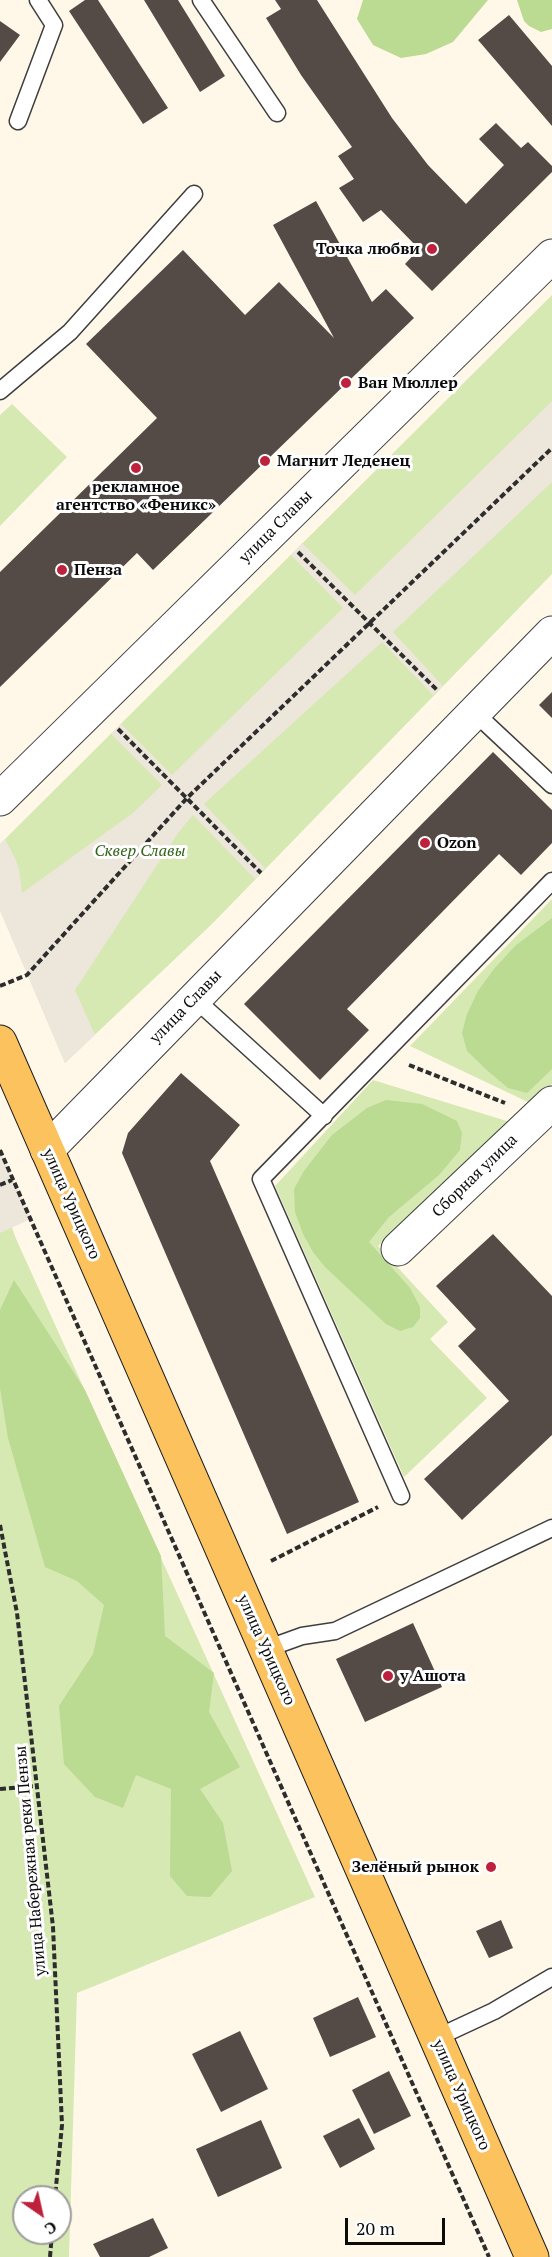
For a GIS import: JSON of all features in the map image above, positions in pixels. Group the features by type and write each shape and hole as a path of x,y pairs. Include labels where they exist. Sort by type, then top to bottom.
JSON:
{"main road":[{"name":"улица Урицкого","path":"0,1042 532,2257"}],"street":[{"name":"улица Славы","path":"0,799 552,256"},
{"name":"улица Славы","path":"47,1150 552,633"},
{"name":"Сборная улица","path":"398,1249 547,1111"}],"lane":[{"path":"18,121 54,25 38,0"},
{"path":"201,0 277,113"},
{"path":"0,391 70,332 194,194"},
{"path":"474,712 552,785"},
{"path":"401,1496 261,1179 552,881"},
{"path":"194,998 324,1116"},
{"path":"266,1649 302,1636 335,1631 552,1528"},
{"path":"436,2038 494,2012 552,1977"}],"path":[{"path":"0,986 27,975 187,798 552,448"},
{"path":"296,550 438,691"},
{"path":"117,728 261,873"},
{"path":"376,1062 413,1065 547,1111"},
{"path":"0,1150 489,2257"},
{"path":"0,1185 12,1180"},
{"path":"272,1561 401,1496"},
{"name":"улица Набережная реки Пензы","path":"0,1526 17,1613 53,1927 62,2124 56,2185"},
{"path":"0,1789 37,1786"}],"green space":[{"path":"363,0 488,0 453,42 426,54 401,58 373,45 357,19"},
{"path":"517,0 552,0 552,29 541,32 529,26 524,21"},
{"name":"Сквер Славы","path":"552,295 552,574 213,923 65,1063 0,909 0,844"},
{"path":"12,404 67,457 0,526 0,415"},
{"path":"552,899 552,1084 532,1104 410,1046"},
{"path":"552,918 552,1069 527,1093 508,1088 489,1072 467,1051 462,1033 467,1014 478,991 494,969 515,946"},
{"path":"373,1080 510,1122 378,1246 448,1322 430,1339 487,1398 404,1477 275,1186"},
{"path":"386,1100 422,1104 457,1121 462,1133 460,1150 439,1175 389,1217 369,1242 410,1288 420,1307 420,1318 413,1327 400,1331 386,1324 325,1267 303,1234 295,1212 294,1189 304,1171 332,1135 367,1108"},
{"path":"0,1196 17,1241 315,1897 77,1993 71,2185 12,2185 12,2245 69,2245 69,2257 0,2257"},
{"path":"14,1280 85,1390 161,1556 165,1636 214,1673 209,1712 240,1767 200,1789 223,1823 232,1871 210,1897 187,1896 170,1876 171,1789 136,1775 123,1808 95,1797 64,1764 59,1706 93,1654 104,1605 77,1581 45,1567 8,1438 0,1388 0,1310"}],"shaded area":[{"path":"552,401 552,482 393,632 443,686 433,695 382,642 204,804 265,868 255,879 193,815 178,833 75,990 95,1035 65,1063 0,911 0,844 5,839 15,858 22,893 133,813 162,785 111,734 121,724 172,775 343,608 291,555 302,543 355,595"},
{"path":"0,1150 31,1219 0,1233"}],"building":[{"path":"85,0 98,0 168,108 143,124 69,11"},
{"path":"144,0 178,0 225,76 200,92"},
{"path":"275,0 317,0 392,118 428,165 466,204 504,165 479,139 496,123 521,148 528,142 552,166 552,172 432,291 405,264 419,249 381,210 363,222 339,188 354,179 338,156 352,147 301,75 266,18 281,9"},
{"path":"509,15 552,66 552,126 478,40"},
{"path":"0,21 20,35 0,62"},
{"path":"316,201 372,302 386,289 414,318 153,570 137,553 0,687 0,572 157,418 86,344 183,250 245,315 279,282 334,338 273,225"},
{"path":"552,692 552,718 539,705"},
{"path":"493,752 552,810 552,843 521,875 499,854 347,1009 369,1030 320,1080 244,1004"},
{"path":"181,1073 240,1125 210,1161 359,1502 287,1534 122,1153 128,1133"},
{"path":"493,1234 552,1296 552,1435 462,1520 424,1479 509,1401 458,1346 476,1329 436,1286"},
{"path":"413,1623 442,1687 365,1722 336,1659"},
{"path":"501,1920 513,1948 489,1958 476,1931"},
{"path":"358,1997 376,2037 330,2057 313,2018"},
{"path":"240,2031 268,2089 221,2112 192,2054"},
{"path":"389,2071 411,2116 374,2134 352,2090"},
{"path":"359,2118 375,2149 340,2168 323,2136"},
{"path":"261,2120 282,2168 218,2197 196,2149"},
{"path":"153,2218 168,2248 149,2257 100,2257 93,2244"}],"place":[{"name":"Точка любви","path":"432,249"},
{"name":"Ван Мюллер","path":"346,383"},
{"name":"Магнит Леденец","path":"265,461"},
{"name":"рекламное агентство «Феникс»","path":"136,468"},
{"name":"Пенза","path":"62,570"},
{"name":"Ozon","path":"425,843"},
{"name":"у Ашота","path":"388,1676"},
{"name":"Зелёный рынок","path":"491,1867"}]}
